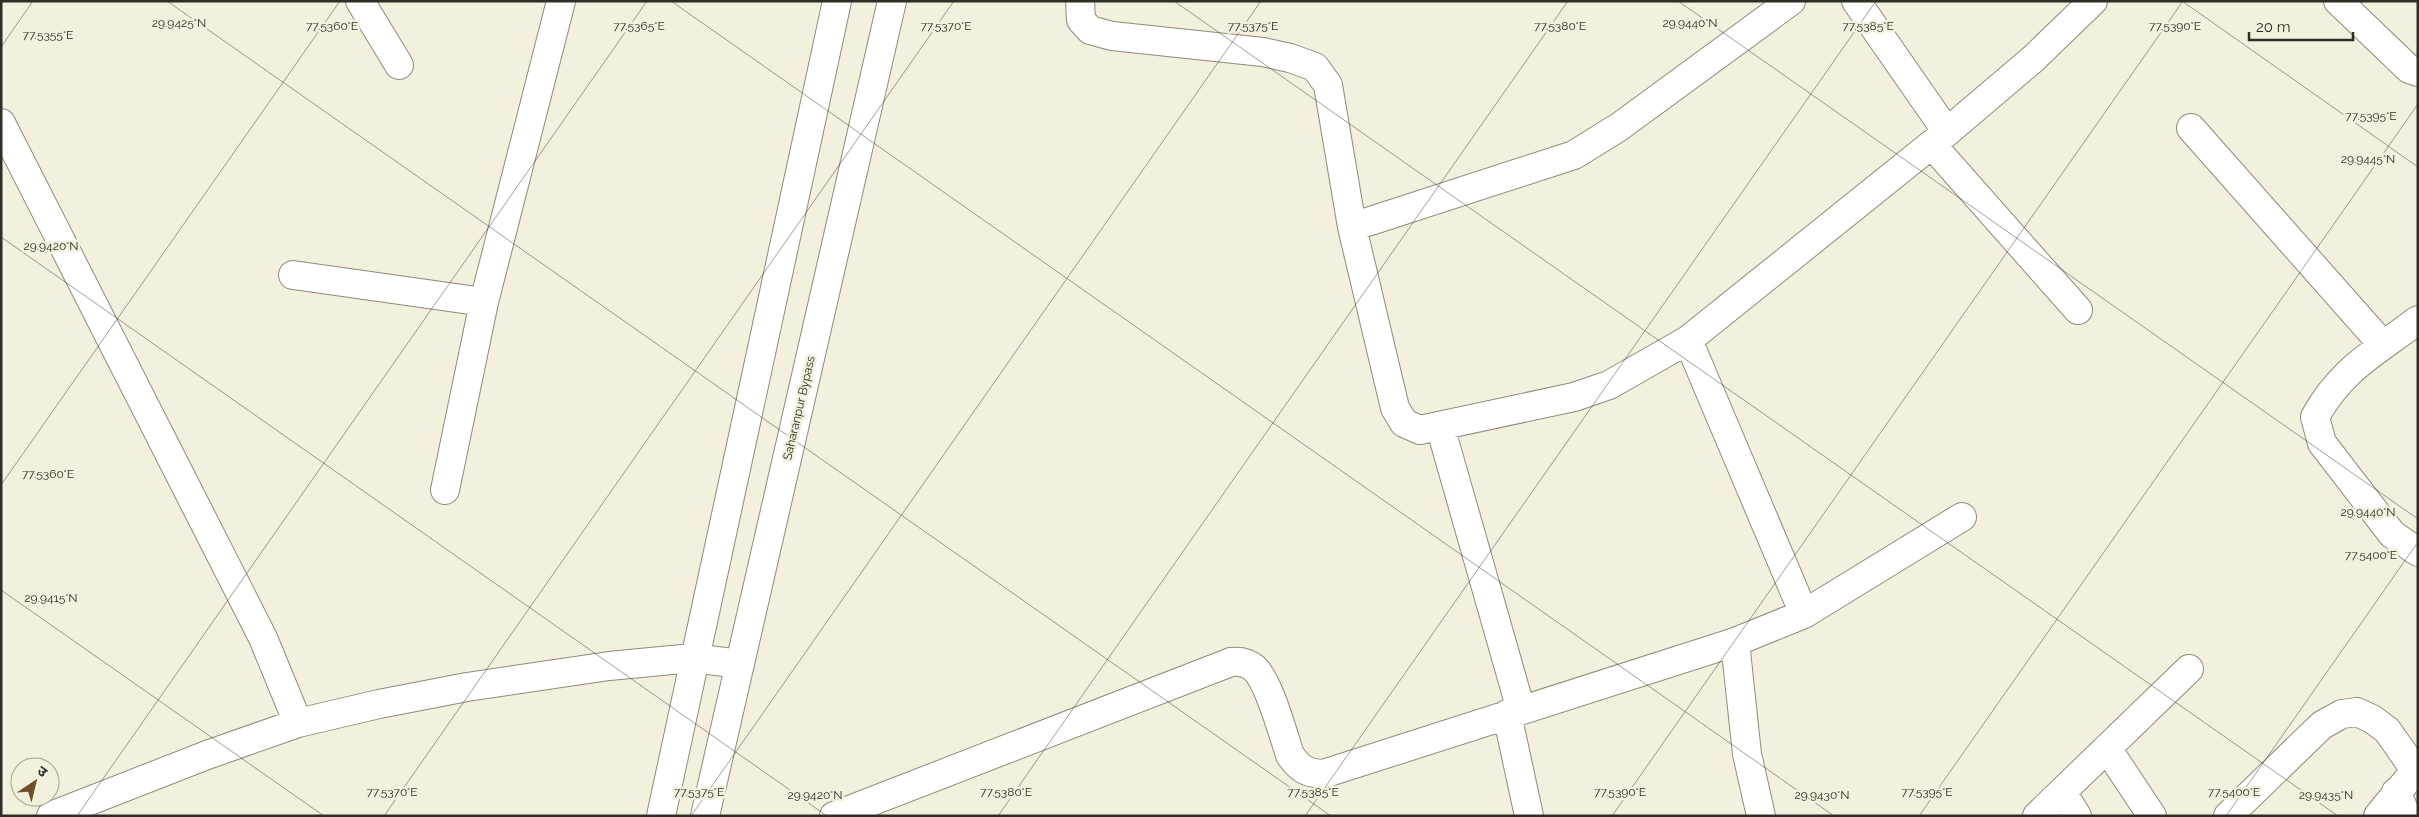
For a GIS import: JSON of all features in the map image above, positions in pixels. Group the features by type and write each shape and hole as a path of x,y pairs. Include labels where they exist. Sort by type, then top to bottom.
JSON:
{"street":[{"path":"360,1 399,65"},
{"path":"444,490 484,302 562,1"},
{"path":"661,816 837,1"},
{"name":"Saharanpur Bypass","path":"705,816 892,1"},
{"path":"1080,1 1081,20 1090,30 1112,36 1262,52 1290,58 1315,67 1328,85 1352,227 1395,408 1404,423 1420,430 1574,398 1609,384 1688,340 1939,138 2033,59 2093,1"},
{"path":"1352,227 1574,155 1620,127 1791,1"},
{"path":"1856,1 1939,138 2078,310"},
{"path":"2338,1 2409,69 2418,72"},
{"path":"1,123 263,638 298,724"},
{"path":"2191,128 2384,345"},
{"path":"293,275 484,302"},
{"path":"2418,320 2347,372 2326,397 2315,417 2322,443 2392,534 2418,552"},
{"path":"1688,340 1804,614"},
{"path":"1440,426 1514,712 1529,816"},
{"path":"834,816 1232,662 1240,661 1253,667 1264,681 1290,755 1297,765 1306,773 1323,774 1736,642 1804,614 1962,517"},
{"path":"1736,642 1747,754 1761,816"},
{"path":"53,815 207,755 298,724 379,704 467,687 609,666 694,658 740,664"},
{"path":"2038,816 2188,669"},
{"path":"2228,816 2322,726 2342,714 2357,712 2387,730 2416,768 2401,804 2378,816"},
{"path":"2106,748 2152,816"},
{"path":"2062,792 2077,816"}]}
